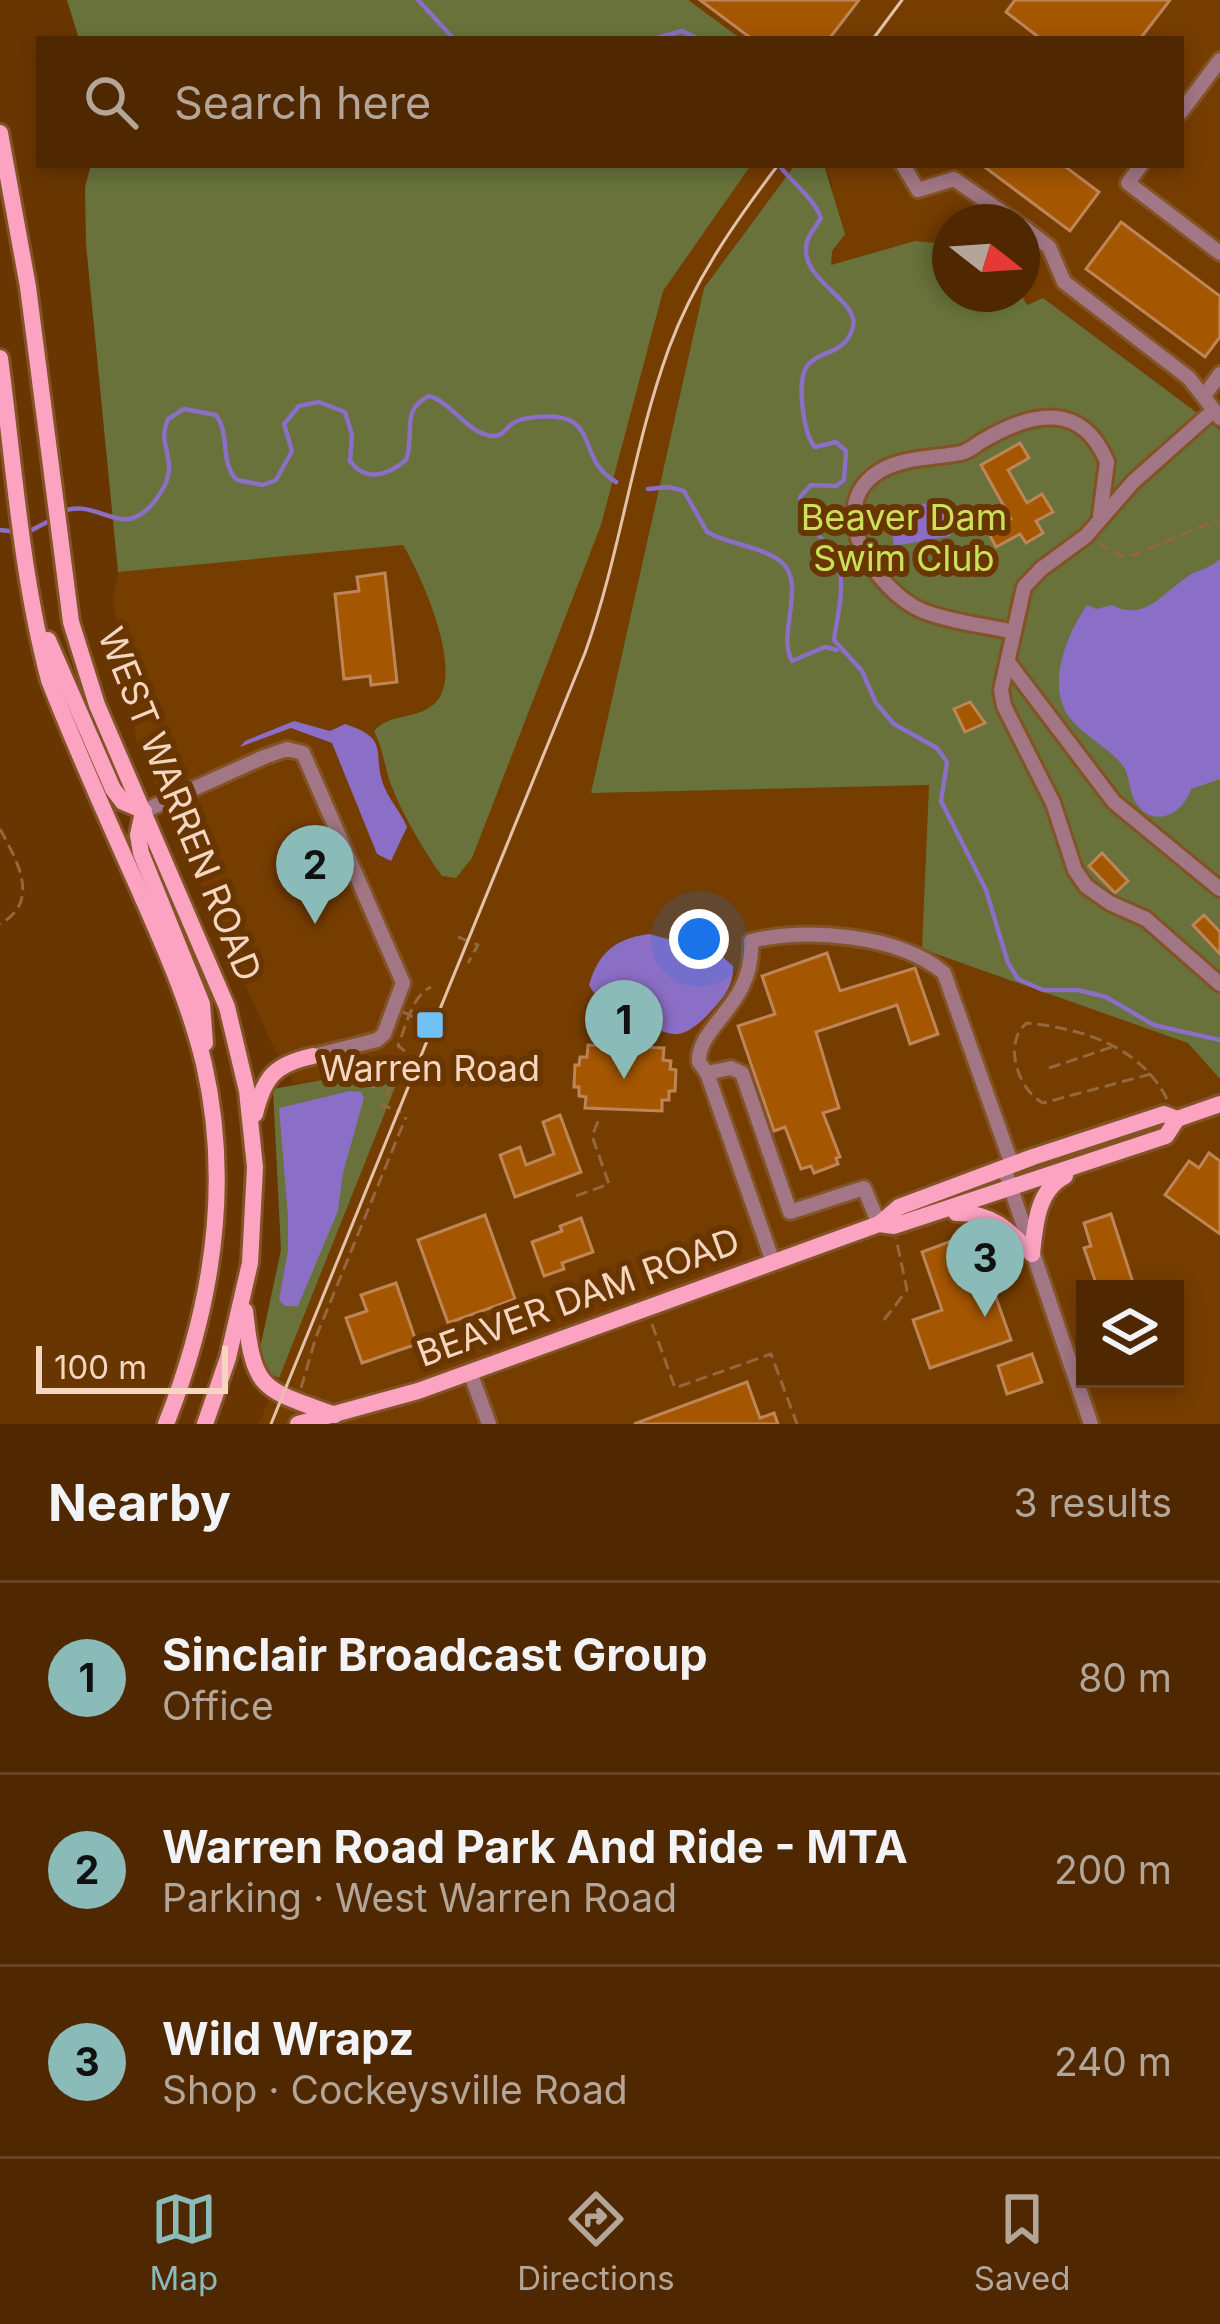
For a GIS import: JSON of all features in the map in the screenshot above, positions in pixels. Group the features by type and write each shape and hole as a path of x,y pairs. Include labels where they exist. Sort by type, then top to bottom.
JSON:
{"main road":[{"name":"WEST WARREN ROAD","path":"0,133 25,269 70,622 83,668 226,1007 240,1052 252,1127 255,1215 244,1302 205,1424"},
{"name":"WEST WARREN ROAD","path":"0,358 24,560 49,680 187,1004 210,1101 216,1171 213,1259 193,1350 166,1424"},
{"path":"29,589 113,790 123,802 144,811 138,835 141,853 202,1004 210,1101"},
{"path":"252,1127 262,1087 273,1070 313,1056"},
{"name":"BEAVER DAM ROAD","path":"879,1224 894,1226 1166,1136 1177,1119 1220,1104"},
{"name":"BEAVER DAM ROAD","path":"298,1424 337,1420 879,1224 898,1207 1008,1166 1164,1114 1177,1119"},
{"path":"1032,1254 1037,1213 1054,1181 1089,1163"},
{"path":"931,1214 985,1216 1032,1254"},
{"path":"244,1302 248,1353 266,1385 337,1420"}],"street":[{"path":"1184,108 1220,60"},
{"path":"905,168 918,190 954,179 990,204"},
{"path":"1139,168 1128,183 1220,253"},
{"path":"1040,240 1049,247 1064,282 1186,376 1216,415 1024,587 1001,690 1004,706 1053,803 1075,870 1086,886 1146,919 1220,984"},
{"path":"1204,396 1220,374"},
{"path":"1013,632 920,610 881,580 870,567 854,517 862,490 882,470 965,453 1017,424 1056,416 1084,430 1104,454 1100,516"},
{"path":"1008,662 1114,802 1220,889"},
{"path":"144,811 264,757 292,748 303,753 403,983 384,1034 377,1040 313,1056"},
{"path":"772,1262 698,1052 742,993 752,961 751,941 824,932 919,958 944,973 1091,1424"},
{"path":"707,1073 731,1068 742,1073 790,1212 864,1188 879,1224"},
{"path":"470,1372 489,1424"}],"path":[{"path":"1086,536 1122,556 1134,555 1217,520"},
{"path":"0,829 23,873 23,895 9,919 0,924"},
{"path":"458,937 478,944 468,963"},
{"path":"405,1051 398,1046 410,1015 419,994 431,987"},
{"path":"410,1015 436,1026"},
{"path":"1151,1074 1043,1103 1028,1088 1012,1047 1013,1037 1027,1023 1062,1028 1114,1046 1151,1074 1177,1119"},
{"path":"1049,1068 1114,1046"},
{"path":"299,1393 316,1336 404,1115 382,1105 391,1085"},
{"path":"576,1196 609,1184 592,1136 598,1118"},
{"path":"884,1320 907,1294 896,1237"},
{"path":"652,1324 675,1388 771,1354 797,1424"}],"shaded area":[{"path":"659,0 1220,0 1220,430 1040,299 1040,204 932,204 932,242 915,241 830,265 832,182 825,168 1184,168 1184,36 701,36"},
{"path":"743,168 793,168 704,288 592,793 930,785 922,949 1188,1043 1220,1079 1220,1424 259,1424 403,1066 294,1084 136,739 113,600 118,572 601,524 650,298"},
{"path":"945,500 951,536 894,546 888,510"},
{"path":"1220,559 1220,779 1191,789 1182,805 1168,815 1151,816 1136,803 1119,761 1070,718 1059,691 1062,660 1087,605 1143,608"},
{"path":"294,721 330,731 345,724 374,741 383,784 407,827 391,861 377,854 332,743 291,728 240,747"},
{"path":"649,934 717,952 733,966 721,999 684,1032 664,1032 644,1023 594,993 589,985 610,949"},
{"path":"361,1092 364,1098 343,1173 338,1211 298,1306 285,1306 279,1300 288,1217 279,1108"}],"green space":[{"path":"67,0 688,0 737,36 78,36"},
{"path":"90,168 749,168 663,291 601,525 472,858 456,878 442,876 412,829 393,791 374,731 387,721 433,705 446,672 438,626 403,545 118,572 86,244 85,187"},
{"name":"Beaver Dam Swim Club","path":"793,168 825,168 845,234 832,251 831,265 915,241 932,242 932,312 1040,312 1043,298 1220,430 1220,1079 1188,1043 922,949 929,785 591,793 704,288"},
{"path":"404,1065 279,1378 267,1373 259,1353 281,1250 273,1089"}],"building":[{"path":"700,0 859,0 831,36 748,36"},
{"path":"1015,0 1170,0 1142,36 1037,36 1006,12"},
{"path":"986,168 1067,168 1099,192 1070,231 1040,204"},
{"path":"1121,222 1220,296 1220,337 1205,357 1086,269"},
{"path":"1020,443 1029,458 1008,470 1027,503 1042,494 1053,512 1036,521 1043,533 1026,543 1020,534 996,547 988,532 1011,519 981,465"},
{"path":"385,573 397,682 371,685 370,676 344,679 335,594 359,591 357,577"},
{"path":"970,702 985,723 965,732 954,709"},
{"path":"1102,853 1128,881 1115,893 1089,866"},
{"path":"1204,915 1220,932 1220,954 1193,925"},
{"path":"827,953 840,991 915,968 938,1034 910,1044 897,1005 816,1032 839,1108 823,1113 840,1157 838,1164 814,1173 811,1166 801,1169 785,1127 774,1131 738,1026 775,1014 762,976"},
{"path":"588,1045 664,1048 663,1060 671,1061 670,1069 676,1070 675,1091 669,1091 669,1100 662,1100 662,1111 585,1108 586,1097 579,1096 579,1087 574,1087 575,1065 580,1057 587,1057"},
{"path":"560,1115 581,1172 515,1197 500,1155 520,1147 526,1165 554,1154 543,1122"},
{"path":"1209,1153 1220,1161 1220,1234 1165,1195 1189,1161 1199,1168"},
{"path":"1111,1214 1132,1280 1095,1280 1084,1248 1091,1246 1084,1223"},
{"path":"485,1215 515,1299 448,1323 418,1240"},
{"path":"581,1218 593,1252 562,1263 564,1269 544,1276 532,1242"},
{"path":"965,1236 973,1259 981,1255 1011,1340 930,1368 913,1320 942,1310 922,1252"},
{"path":"396,1283 417,1344 362,1363 346,1318 367,1311 361,1295"},
{"path":"1032,1354 1042,1382 1007,1394 998,1366"},
{"path":"747,1382 760,1418 774,1413 778,1424 634,1424"}],"waterway":[{"path":"418,0 451,36"},
{"path":"664,36 682,31 693,36"},
{"path":"782,168 821,218 807,242 811,267 853,317 849,337 811,362 802,384 805,420 815,447 836,442 846,451 844,480 836,486 811,485 800,497 805,514 838,564 841,597 834,640 862,671 876,703 894,724 937,748 947,762 941,801 986,890 1008,963 1018,979 1043,990 1078,990 1106,997 1154,1025 1220,1040"},
{"path":"60,513 79,508 125,519 146,510 169,472 164,437 168,419 184,409 216,415 232,473 237,480 263,485 276,480 292,451 284,424 299,406 319,402 345,412 352,435 350,461 363,472 377,474 406,460 411,416 429,396 475,430 493,436 529,418 567,419 584,435 599,467 616,482"},
{"path":"648,489 684,491 707,532 771,555 788,569 792,594 787,637 792,661 825,647 837,650"},
{"path":"0,530 26,533 51,520"},
{"path":"373,1086 388,1075"}],"tram line":[{"path":"875,36 902,0"},
{"path":"271,1424 585,653 669,348 717,252 776,168"}],"place":[{"name":"Warren Road Park And Ride - MTA","path":"315,924"},
{"name":"Warren Road","path":"430,1025"},
{"name":"Sinclair Broadcast Group","path":"624,1079"},
{"name":"Wild Wrapz","path":"985,1317"}]}
